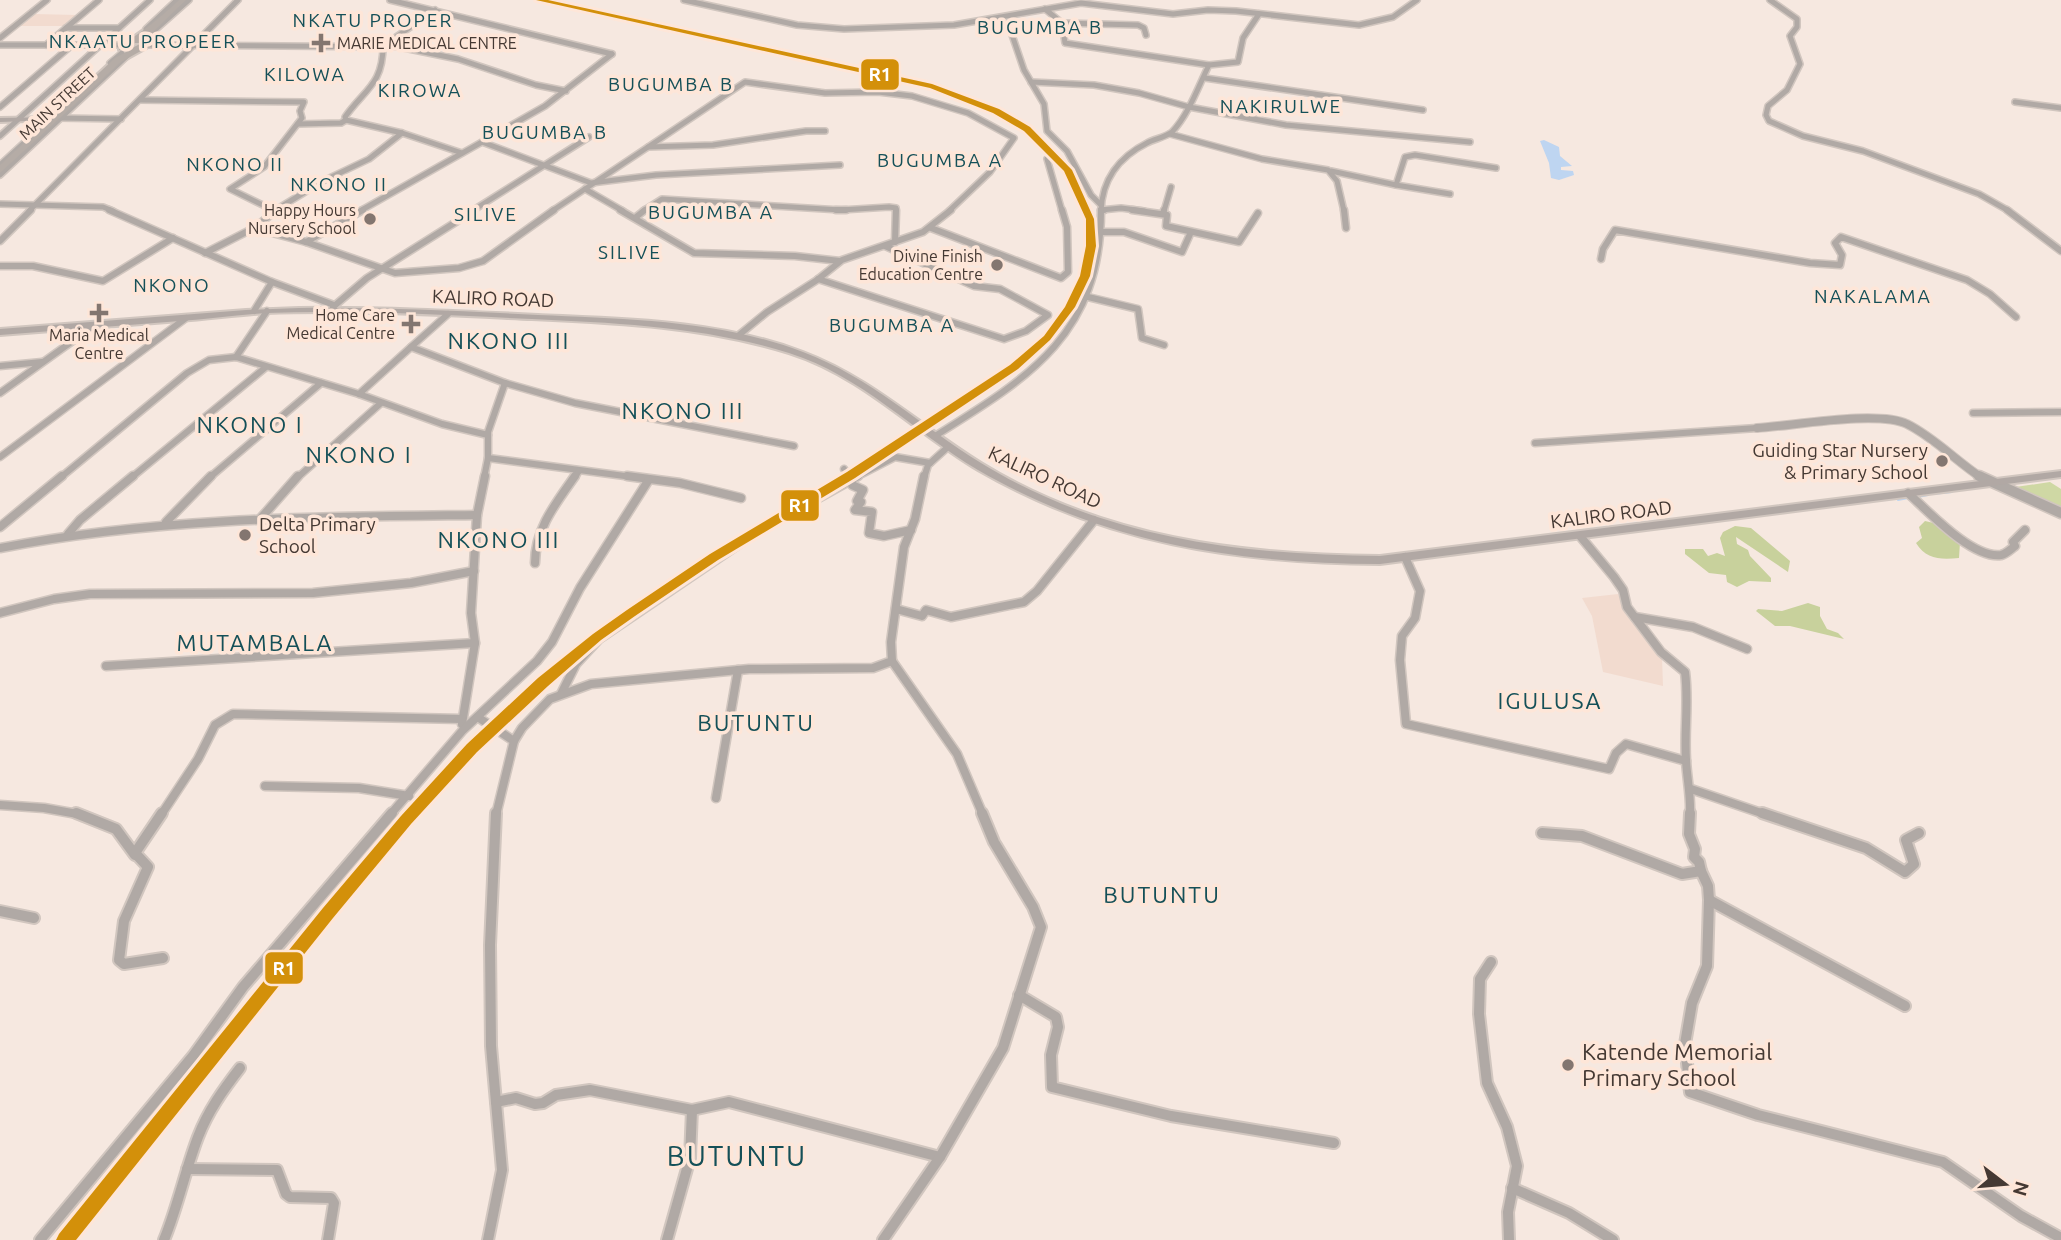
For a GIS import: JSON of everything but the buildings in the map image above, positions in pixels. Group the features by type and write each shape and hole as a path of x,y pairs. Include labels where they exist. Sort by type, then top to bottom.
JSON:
{"main road":[{"name":"MAIN STREET","path":"0,170 125,48 143,42 183,0"},
{"path":"125,48 143,42"},
{"path":"0,119 53,119"},
{"name":"KALIRO ROAD","path":"0,332 254,311 333,308 637,323 739,335 800,353 845,374 882,396 949,446 1029,493 1094,520 1168,542 1257,556 1331,561 1405,557 2061,474"}],"street":[{"path":"0,38 47,0"},
{"path":"46,45 99,0"},
{"path":"0,136 150,0"},
{"name":"MAIN STREET","path":"125,48 177,0"},
{"name":"MAIN STREET","path":"53,119 189,0"},
{"path":"0,241 238,0"},
{"path":"306,242 566,91 611,53 390,0"},
{"path":"684,0 797,25 823,28 954,26 1082,3 1172,14 1208,10 1359,24 1393,17 1417,0"},
{"path":"1770,0 1797,19 1797,27 1790,36 1800,64 1787,90 1768,106 1766,115 1769,121 1803,136 1863,151 1979,194 1998,203 2061,251"},
{"path":"1036,11 1040,2"},
{"path":"1045,9 1062,23 1143,26 1146,35"},
{"path":"383,46 435,10"},
{"path":"1062,23 1065,43 1071,45 1209,65 1238,62 1243,38 1259,14"},
{"path":"1000,18 1011,32 1019,60 1044,104 1048,131 1067,150 1101,208"},
{"path":"66,28 119,28"},
{"path":"143,42 191,46 383,46 458,59 536,85 566,91"},
{"path":"0,45 100,45 125,48"},
{"path":"0,107 72,45"},
{"path":"346,120 347,113 376,85 383,46"},
{"path":"1170,134 1189,107 1209,65"},
{"path":"1205,78 1423,110"},
{"path":"254,228 306,242 381,269 407,273 459,268 483,261 591,183 745,82 835,94 877,92 907,96 940,104 987,122 1014,138 1013,145 995,166 962,201 931,228 840,261 818,279 766,311 739,335"},
{"path":"1031,82 1117,89 1189,107 1286,125 1470,142"},
{"path":"140,100 304,102 300,111 303,115 298,124 264,167 230,189 275,211"},
{"path":"2015,102 2061,108"},
{"path":"53,119 121,119"},
{"path":"298,124 341,123 346,120 402,133 462,153"},
{"path":"648,147 713,145 806,131 825,131"},
{"path":"205,253 254,228 275,211 323,181 369,159 402,133"},
{"path":"935,436 994,399 1048,357 1072,323 1100,253 1101,208 1105,183 1134,148 1146,141 1170,134 1262,159 1450,194"},
{"path":"0,204 38,203 103,207 333,308 381,269 589,137"},
{"path":"482,142 591,183 656,175 840,165"},
{"path":"1396,185 1405,157 1415,155 1496,168"},
{"path":"931,228 1061,278 1069,272 1068,227 1047,159"},
{"path":"1328,170 1334,174 1339,185 1346,228"},
{"path":"1164,214 1171,187"},
{"path":"585,189 694,253 796,256 840,261"},
{"path":"636,217 655,201 662,199 841,210 889,207 896,208 895,242"},
{"path":"1101,208 1164,214 1169,217 1166,226 1239,242 1258,213"},
{"path":"1601,259 1603,248 1615,230 1797,261 1840,265 1842,255 1835,243 1841,237 1967,280 1990,294 2016,317"},
{"path":"1101,232 1124,232 1182,252 1191,232"},
{"path":"0,266 33,266 103,281 173,238"},
{"path":"818,279 1004,339 1026,331 1048,315 1000,289 967,283 885,246"},
{"path":"254,311 272,282"},
{"path":"1084,296 1138,309 1142,338 1164,345"},
{"path":"236,357 267,311"},
{"path":"359,394 448,314"},
{"path":"0,457 186,318"},
{"path":"0,393 95,325"},
{"path":"411,347 505,383 627,415 794,446"},
{"path":"0,527 187,373 209,360 236,357 359,394 442,424 488,436"},
{"path":"0,366 43,362"},
{"path":"68,534 80,520 267,367"},
{"path":"166,522 197,488 321,383"},
{"path":"40,1240 193,1056 243,987 409,796 463,725 475,643 471,613 477,515 488,458 488,436 505,383"},
{"path":"261,518 307,466 381,403"},
{"path":"1973,413 2061,412"},
{"path":"1535,443 1592,442 1664,436 1675,432 1708,433 1803,425 1831,419 1895,420 1907,424 1941,446 1980,477 2061,513"},
{"path":"883,1240 940,1157 1003,1048 1041,927 993,842 957,754 892,661 891,642 900,566 922,479 930,463 949,446"},
{"path":"561,694 566,679 579,658 598,639 757,532 895,457 930,463"},
{"path":"488,458 648,481 680,483 741,498"},
{"path":"844,469 851,475 850,482"},
{"path":"535,563 534,548 538,539 579,471"},
{"path":"135,855 198,760 215,725 226,715 463,725 480,718 537,661 552,642 580,588 648,481"},
{"path":"850,482 863,490 855,510 872,512 869,533 873,536 884,536 911,530"},
{"path":"1908,494 1967,544 1988,552 2002,555 2015,545 2014,542 2025,530"},
{"path":"0,548 68,534 166,522 477,515"},
{"path":"896,609 922,616 926,610 951,617 1024,603 1037,591 1094,520"},
{"path":"1580,536 1623,590 1627,607 1661,652 1685,672 1688,694 1686,761 1691,789 1689,834 1695,849 1694,857 1699,862 1708,886 1709,900 1707,966 1692,1003 1685,1044 1690,1092 1758,1115 1943,1162 2021,1216 2061,1238"},
{"path":"1405,557 1420,591 1415,618 1402,636 1400,660 1406,724 1609,769 1616,753 1626,744 1686,761"},
{"path":"0,613 71,596 319,592 443,578 474,571"},
{"path":"1635,617 1689,625 1723,635 1746,649"},
{"path":"106,666 475,643"},
{"path":"488,1240 502,1170 491,1046 492,883 496,809 514,741 538,709 561,694 591,684 738,670 873,668 892,661"},
{"path":"716,798 738,670"},
{"path":"480,718 514,741"},
{"path":"265,786 359,788 409,796"},
{"path":"1691,789 1866,848 1905,872 1914,864 1906,840 1919,834"},
{"path":"0,805 54,808 117,830 125,839 129,851 149,867 130,902 119,939 119,960 124,964 163,958"},
{"path":"1542,833 1555,838 1568,834 1582,835 1603,846 1651,860 1683,875 1701,871"},
{"path":"1709,900 1905,1006"},
{"path":"0,911 34,918"},
{"path":"1491,962 1480,979 1479,1014 1487,1083 1507,1126 1517,1166 1508,1212 1509,1240"},
{"path":"1019,995 1056,1017 1058,1027 1051,1055 1052,1087 1155,1112 1334,1143"},
{"path":"164,1240 179,1203 187,1168 216,1100 240,1068"},
{"path":"496,1102 516,1098 536,1104 556,1096 590,1090 692,1110 729,1101 940,1157"},
{"path":"667,1240 681,1190 694,1124 692,1110"},
{"path":"187,1168 277,1170 290,1198 331,1198 334,1203 328,1240"},
{"path":"1512,1188 1569,1213 1613,1240"}],"shaded area":[{"path":"34,14 77,15 63,26 19,26"},
{"path":"1618,594 1624,607 1662,657 1663,686 1603,672 1592,616 1582,598"}],"green space":[{"path":"2050,482 2061,489 2061,512 2009,488"},
{"path":"1925,521 1938,524 1960,542 1959,558 1934,557 1920,548 1916,543 1922,538 1919,527"},
{"path":"1735,526 1751,528 1790,561 1788,572 1736,537 1737,544 1748,550 1750,556 1771,578 1771,582 1749,581 1737,587 1727,582 1726,575 1709,573 1685,554 1685,549 1703,549 1708,556 1717,553 1725,556 1720,538 1723,532"},
{"path":"1808,603 1820,607 1820,616 1827,629 1838,633 1844,639 1790,626 1775,626 1756,611 1782,611"}],"water":[{"path":"1544,140 1559,147 1560,156 1572,166 1561,167 1561,170 1573,171 1574,175 1559,180 1551,178 1549,163 1540,141"}],"waterway":[{"path":"1932,494 1952,492"},
{"path":"1918,497 1928,495"},
{"path":"1898,500 1908,498"}],"transit line":[{"name":"R1","path":"65,1240 328,913 406,820 472,748 543,682 631,613 714,557 851,475 1014,367 1047,338 1070,307 1085,276 1091,246 1090,219 1068,170 1027,129 996,111 932,86 539,0"}],"place":[{"name":"MARIE MEDICAL CENTRE","path":"321,43"},
{"name":"Happy Hours Nursery School","path":"370,219"},
{"name":"Divine Finish Education Centre","path":"997,265"},
{"name":"Maria Medical Centre","path":"99,313"},
{"name":"Home Care Medical Centre","path":"411,324"},
{"name":"Guiding Star Nursery & Primary School","path":"1942,461"},
{"name":"Delta Primary School","path":"245,535"},
{"name":"Katende Memorial Primary School","path":"1568,1065"}],"district":[{"name":"NKATU PROPER","path":"373,20"},
{"name":"BUGUMBA B","path":"1040,27"},
{"name":"NKAATU PROPEER","path":"143,41"},
{"name":"KILOWA","path":"305,74"},
{"name":"BUGUMBA B","path":"671,84"},
{"name":"KIROWA","path":"420,90"},
{"name":"NAKIRULWE","path":"1281,106"},
{"name":"BUGUMBA B","path":"545,132"},
{"name":"BUGUMBA A","path":"940,160"},
{"name":"NKONO II","path":"235,164"},
{"name":"NKONO II","path":"339,184"},
{"name":"BUGUMBA A","path":"711,212"},
{"name":"SILIVE","path":"486,214"},
{"name":"SILIVE","path":"630,252"},
{"name":"NKONO","path":"172,285"},
{"name":"NAKALAMA","path":"1873,296"},
{"name":"BUGUMBA A","path":"892,325"},
{"name":"NKONO III","path":"509,341"},
{"name":"NKONO III","path":"683,411"},
{"name":"NKONO I","path":"250,425"},
{"name":"NKONO I","path":"359,455"},
{"name":"NKONO III","path":"499,540"},
{"name":"MUTAMBALA","path":"255,643"},
{"name":"IGULUSA","path":"1550,701"},
{"name":"BUTUNTU","path":"756,723"},
{"name":"BUTUNTU","path":"1162,895"},
{"name":"BUTUNTU","path":"737,1156"}]}
